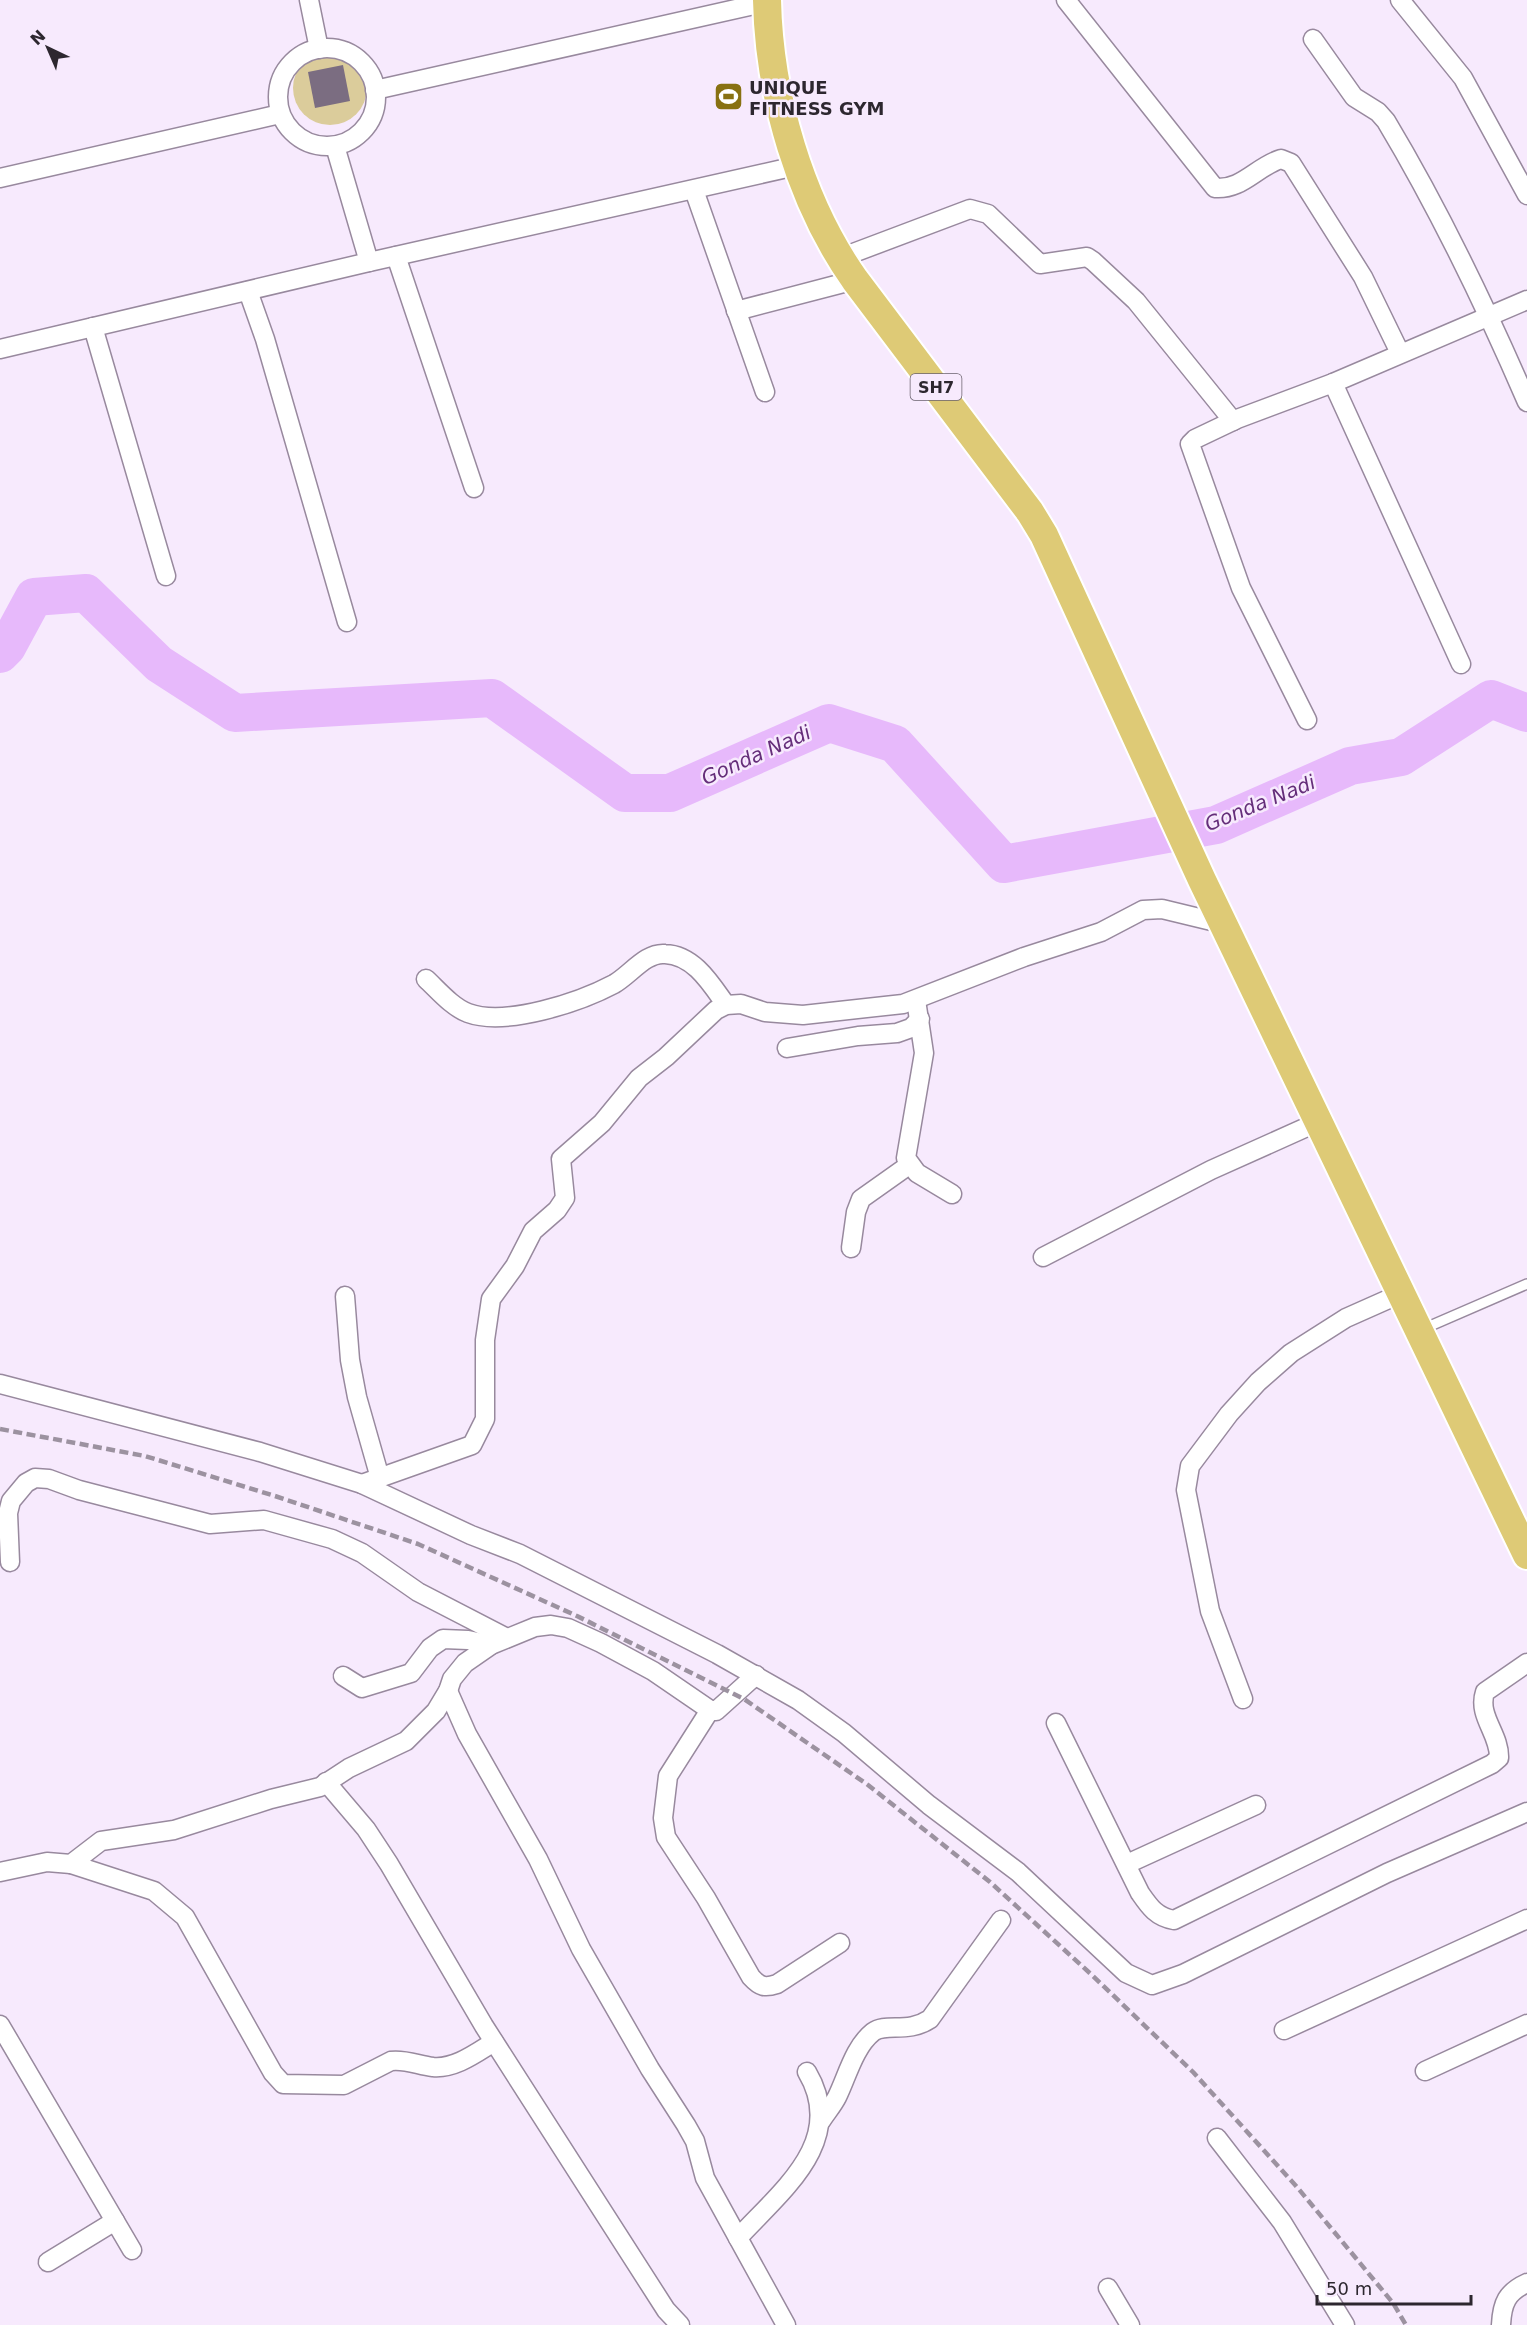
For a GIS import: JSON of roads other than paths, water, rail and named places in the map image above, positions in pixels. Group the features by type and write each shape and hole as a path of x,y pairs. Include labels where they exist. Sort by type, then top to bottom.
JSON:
{"main road":[{"name":"SH7","path":"767,1 772,63 796,166 847,269 1030,512 1044,535 1224,924"},
{"path":"1224,924 1527,1555"}],"street":[{"path":"309,0 319,49"},
{"path":"1066,0 1215,188 1227,189 1238,186 1269,163 1281,159 1291,163 1363,277 1400,353"},
{"path":"1400,0 1463,78 1527,195"},
{"path":"375,90 767,1"},
{"path":"1313,39 1354,97 1378,112 1386,121 1430,193 1490,317 1527,402"},
{"path":"319,49 335,49 349,54 362,63 370,75 375,90 375,105 362,132 350,141 335,146 314,145 296,136 280,114 278,92 284,72 305,53 319,49"},
{"path":"0,178 280,114"},
{"path":"335,146 369,262"},
{"path":"0,349 369,262 796,166"},
{"path":"694,190 765,392"},
{"path":"736,311 847,269 950,215 970,208 980,210 988,214 1040,264 1087,257 1093,261 1136,301 1233,421"},
{"path":"396,256 474,489"},
{"path":"248,291 265,339 346,622"},
{"path":"1307,720 1241,588 1190,444 1195,439 1233,421 1333,383 1527,300"},
{"path":"93,327 166,576"},
{"path":"1333,383 1461,664"},
{"path":"362,1484 472,1445 485,1419 485,1340 491,1299 515,1266 533,1231 557,1210 565,1198 561,1159 614,1110 639,1078 666,1057 716,1010 726,1005 741,1004 765,1012 803,1015 903,1004 1024,957 1101,932 1143,910 1162,909 1224,924"},
{"path":"426,979 459,1009 470,1014 505,1017 582,998 616,983 647,959 659,954 668,954 682,957 695,966 726,1005"},
{"path":"916,1000 924,1053 906,1158 917,1173 952,1194"},
{"path":"787,1048 858,1036 897,1033 911,1028 920,1019"},
{"path":"1043,1257 1211,1170 1318,1122"},
{"path":"851,1248 856,1212 861,1198 909,1165"},
{"path":"1243,1699 1210,1611 1186,1490 1190,1466 1229,1414 1258,1382 1291,1353 1346,1318 1400,1294"},
{"path":"345,1296 350,1360 357,1397 380,1478"},
{"path":"0,1384 260,1452 362,1484 471,1535 520,1554 756,1675 798,1700 844,1733 929,1805 1018,1872 1126,1972 1152,1985 1183,1974 1387,1873 1527,1812"},
{"path":"10,1562 8,1512 11,1501 26,1482 35,1478 49,1479 89,1493 210,1524 264,1520 332,1539 362,1553 418,1592 499,1642"},
{"path":"71,1864 101,1841 174,1830 271,1799 301,1793 327,1782 349,1768 406,1741 436,1711 457,1671 499,1642 535,1627 550,1625 568,1629 653,1671 710,1710 716,1711 756,1675"},
{"path":"343,1676 362,1688 411,1673 430,1648 443,1639 499,1642"},
{"path":"1056,1722 1140,1893 1151,1909 1163,1918 1174,1920 1473,1774 1499,1758 1499,1750 1482,1709 1485,1692 1527,1663"},
{"path":"448,1691 467,1734 538,1859 581,1949 650,2070 695,2141 705,2178 786,2325"},
{"path":"710,1710 668,1776 663,1818 666,1837 673,1851 706,1898 751,1977 759,1985 767,1988 777,1984 840,1943"},
{"path":"327,1782 366,1829 389,1864 494,2042 666,2310 680,2325"},
{"path":"1127,1864 1256,1805"},
{"path":"0,1872 47,1862 71,1864 154,1891 185,1917 273,2073 283,2084 344,2085 391,2061 398,2060 436,2067 445,2066 456,2063 494,2042"},
{"path":"1284,2030 1527,1919"},
{"path":"738,2238 792,2180 812,2149 821,2121 837,2097 861,2048 873,2032 883,2028 918,2027 930,2019 1001,1920"},
{"path":"1425,2071 1527,2024"},
{"path":"0,2025 132,2250"},
{"path":"807,2072 821,2103 821,2121"},
{"path":"1217,2138 1282,2222 1345,2325"},
{"path":"48,2262 115,2221"},
{"path":"1501,2325 1504,2300 1516,2288 1527,2283"},
{"path":"1108,2288 1130,2325"}],"lane":[{"path":"1418,1331 1527,1284"}],"waterway":[{"name":"Gonda Nadi","path":"0,654 7,647 34,597 86,593 159,664 235,713 492,698 625,793 670,793 829,723 895,744 1004,864 1216,825 1350,766 1401,757 1491,699 1527,713"}],"railway":[{"path":"0,1429 145,1456 275,1496 418,1544 577,1616 744,1699 868,1785 990,1882 1093,1976 1193,2072 1297,2187 1393,2303 1406,2325"}],"place":[{"name":"UNIQUE FITNESS GYM","path":"728,97"}]}
